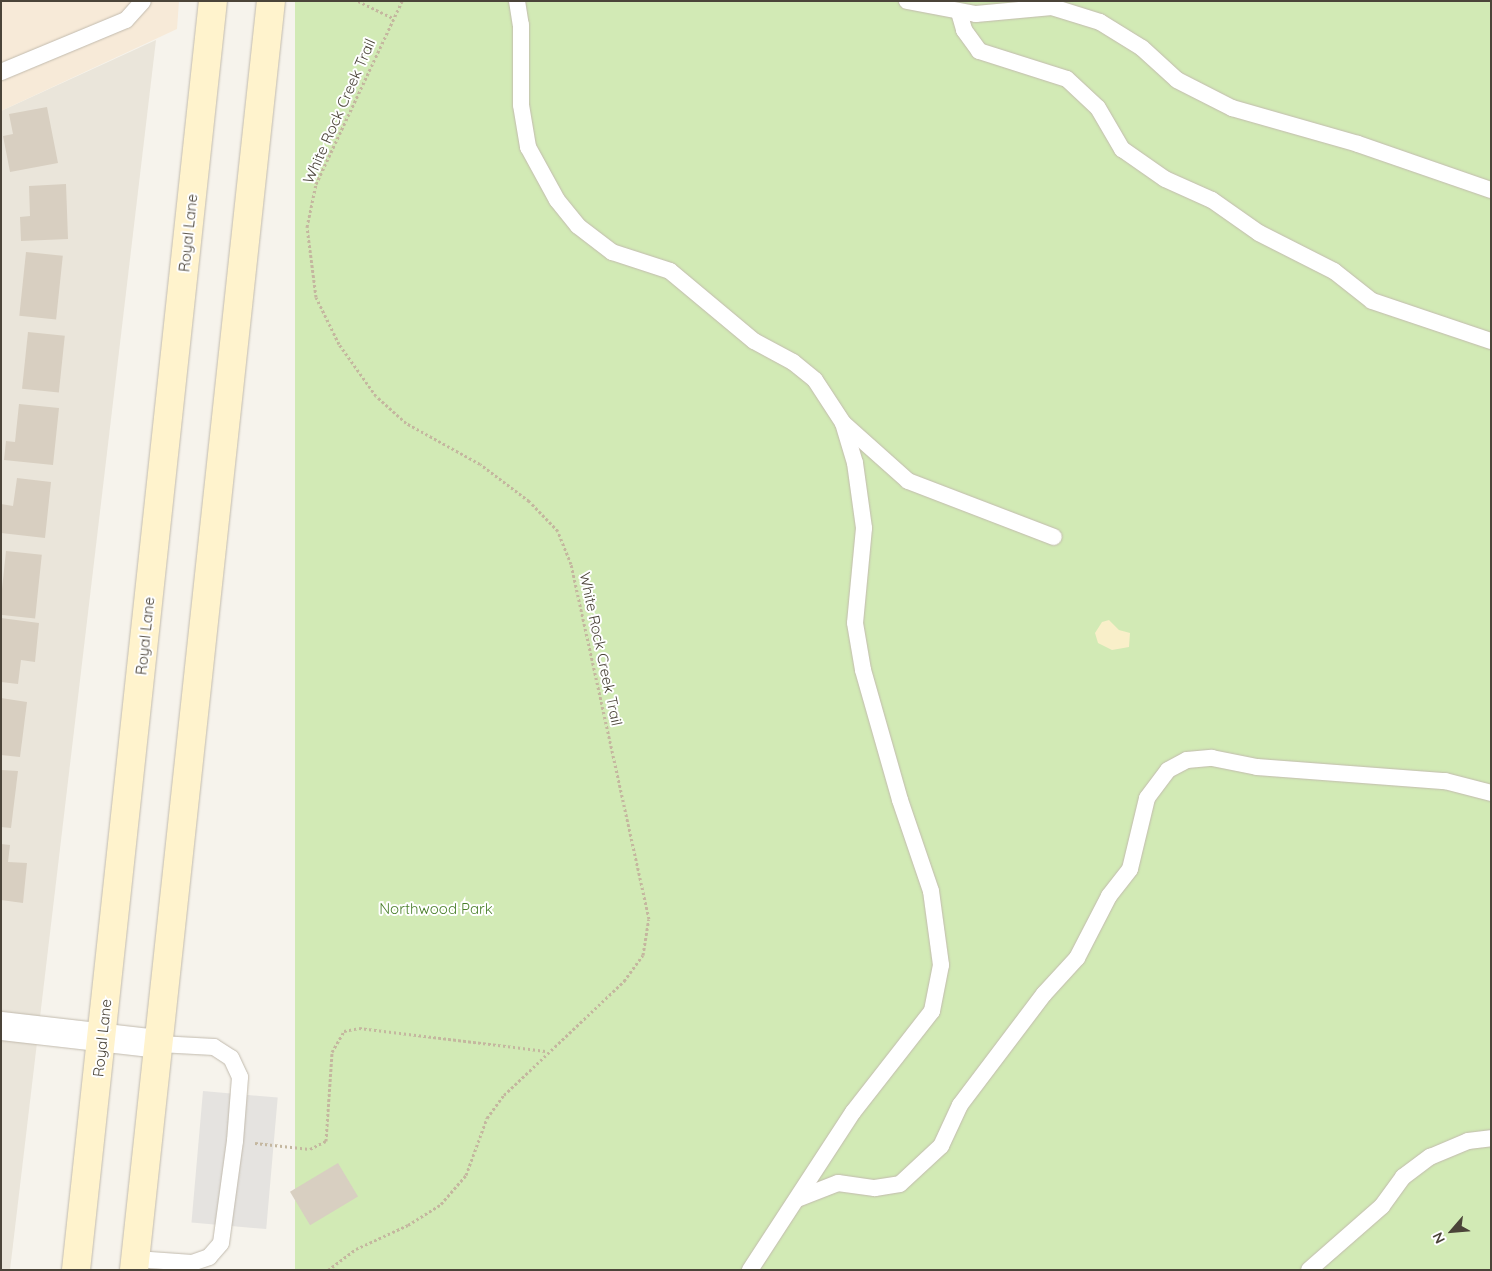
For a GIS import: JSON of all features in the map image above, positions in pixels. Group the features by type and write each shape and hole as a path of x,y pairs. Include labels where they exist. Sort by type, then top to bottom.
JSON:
{"main road":[{"name":"Royal Lane","path":"76,1270 213,1"},
{"path":"135,1265 271,1"}],"street":[{"path":"1,1026 159,1044"}],"lane":[{"path":"1,72 126,20 144,1"},
{"path":"517,1 522,25 521,105 528,147 557,200 578,226 612,252 670,271 754,341 793,362 815,380 843,423 908,481 1054,537"},
{"path":"907,1 959,12 1052,7 1100,22 1142,48 1176,80 1232,108 1358,144 1491,190"},
{"path":"959,12 964,30 979,51 1067,79 1098,108 1122,149 1165,179 1212,200 1259,233 1334,271 1372,302 1491,341"},
{"path":"750,1270 794,1200 868,1092 932,1011 941,965 931,891 900,800 863,670 855,623 864,528 855,462 843,423"},
{"path":"794,1200 816,1188 838,1183 875,1188 900,1184 941,1146 960,1105 1044,994 1077,958 1109,896 1130,869 1147,798 1168,770 1187,760 1212,758 1257,767 1445,781 1491,793"},
{"path":"135,1265 192,1263 209,1257 221,1243 235,1141 240,1077 231,1058 214,1047 159,1044"},
{"path":"1309,1270 1375,1212 1410,1172 1446,1148 1491,1138"}],"path":[{"path":"358,1 393,18"},
{"name":"White Rock Creek Trail","path":"328,1270 356,1249 408,1225 441,1204 466,1175 486,1118 546,1051 624,981 643,955 649,919 571,564 558,531 529,501 480,464 406,423 376,396 339,344 316,297 307,226 316,184 402,1"},
{"path":"235,1141 320,1147 326,1141 331,1111 332,1052 344,1031 359,1028 546,1051"}],"shaded area":[{"path":"1,1 179,1 177,29 1,111"},
{"path":"156,40 10,1270 1,1270 1,111"},
{"path":"203,1091 278,1098 266,1229 191,1222"}],"green space":[{"name":"Northwood Park","path":"295,1 1491,1 1491,1270 295,1270"}],"sand":[{"path":"1109,620 1119,630 1130,633 1129,647 1112,650 1098,643 1095,633 1102,622"}],"building":[{"path":"47,107 58,163 10,172 3,136 13,134 9,114"},
{"path":"66,184 68,239 21,241 20,217 30,216 29,186"},
{"path":"26,252 63,256 56,320 19,316"},
{"path":"28,332 65,336 59,393 22,389"},
{"path":"19,404 59,408 53,465 4,460 6,441 15,442"},
{"path":"17,478 51,482 45,538 1,533 1,504 13,506"},
{"path":"6,551 42,555 35,618 1,615"},
{"path":"1,618 39,623 35,662 21,660 18,684 1,682"},
{"path":"1,698 27,702 20,757 1,755"},
{"path":"1,770 18,771 11,828 1,827"},
{"path":"1,844 10,845 8,862 27,863 23,903 1,900"},
{"path":"338,1163 358,1196 310,1225 290,1192"}]}
